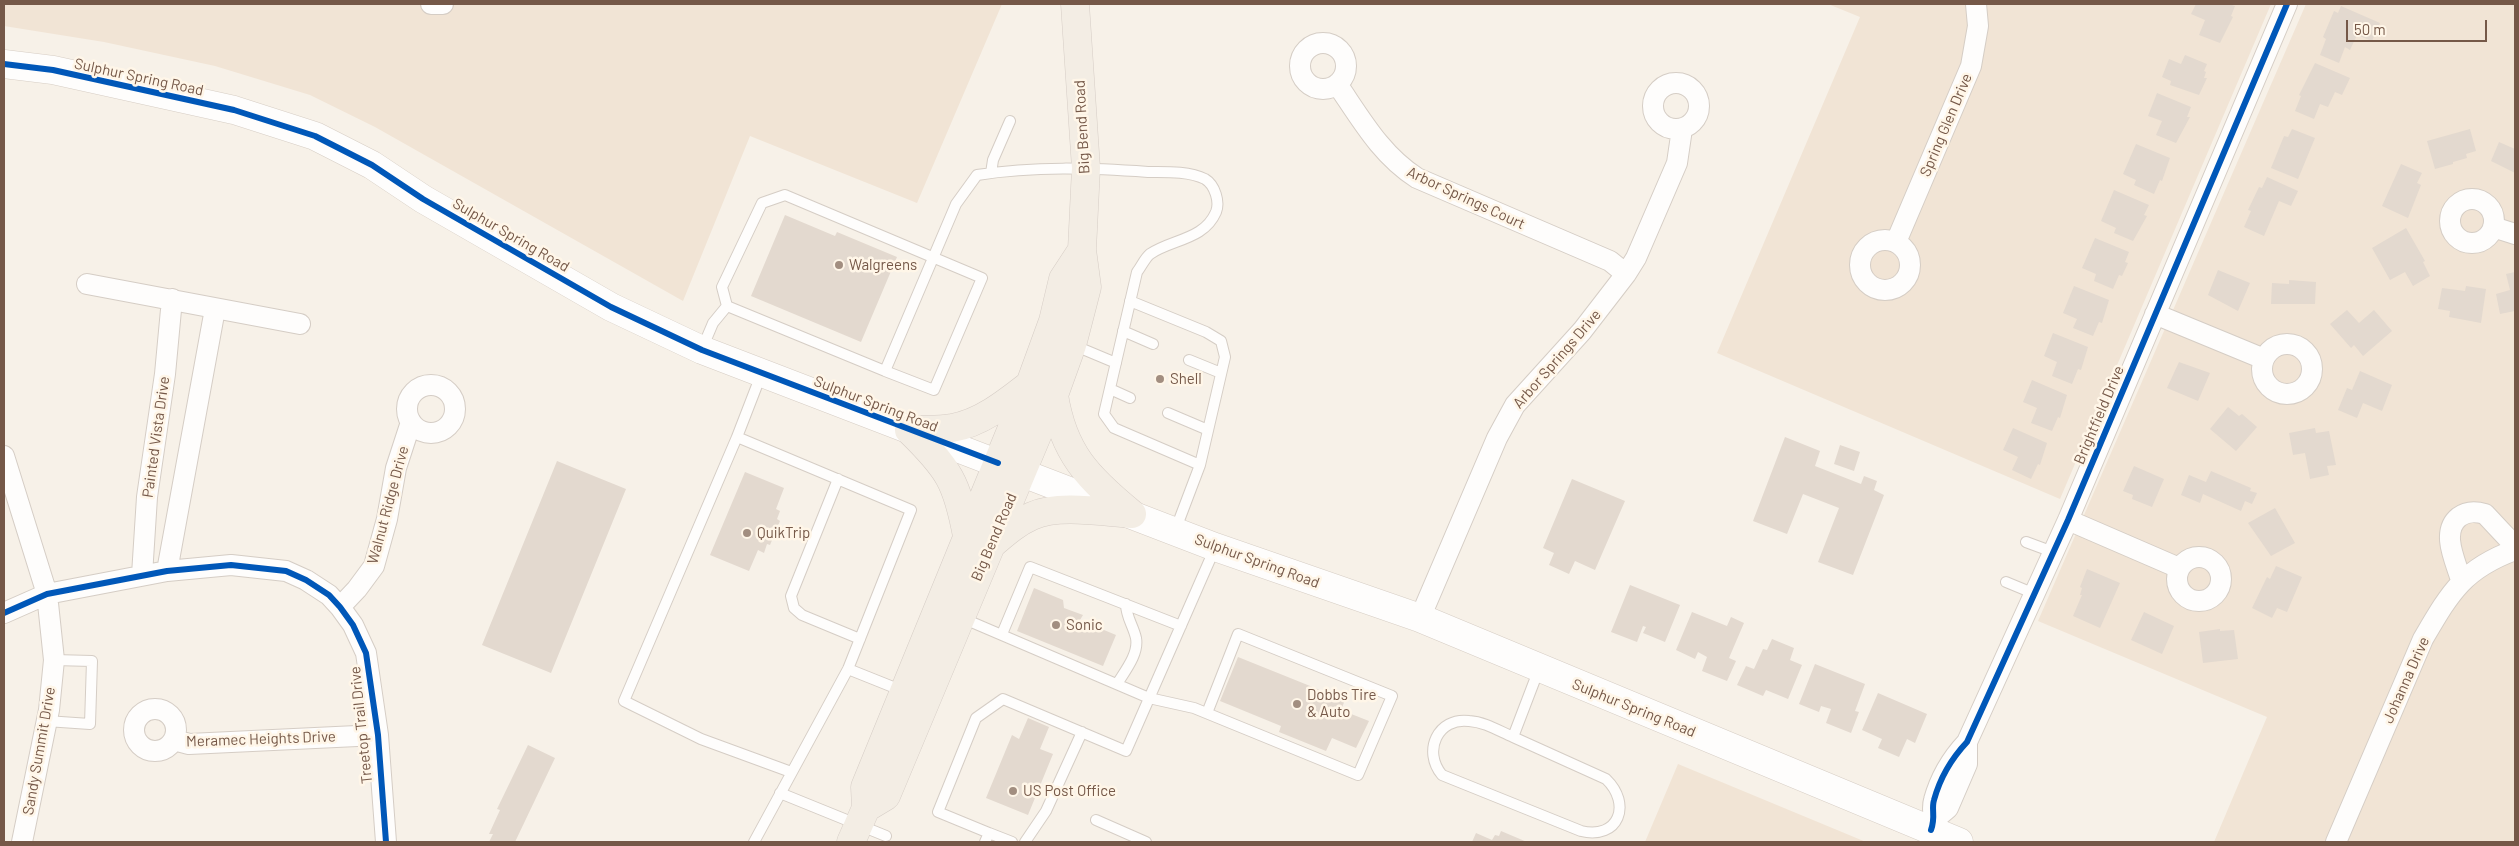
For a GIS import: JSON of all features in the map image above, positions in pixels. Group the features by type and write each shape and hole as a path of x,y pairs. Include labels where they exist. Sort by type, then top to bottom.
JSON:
{"main road":[{"name":"Big Bend Road","path":"859,825 865,787 903,691 979,541 1042,390 1072,345 1086,287 1082,250 1086,168 1076,4"},
{"name":"Big Bend Road","path":"1042,390 1053,321 1063,279 1082,250"},
{"path":"909,430 952,428 969,424 999,407 1042,390 1058,418 1068,446 1098,486 1132,514"},
{"path":"909,430 933,453 955,486 979,541 1013,527 1034,515 1063,510 1132,514"},
{"name":"Big Bend Road","path":"859,825 886,796 961,617 979,541"}],"street":[{"path":"431,4 443,4"},
{"name":"Spring Glen Drive","path":"1896,242 1971,66 1978,26 1976,4"},
{"name":"Brightfield Drive","path":"1933,824 1933,802 1953,757 1967,742 2068,520 2287,4"},
{"name":"Sulphur Spring Road","path":"4,64 52,70 234,110 315,136 372,165 423,199 611,307 702,350 1216,547 1420,618 1539,668 1933,824 1959,842"},
{"name":"Arbor Springs Court","path":"1337,84 1382,150 1411,175 1610,260 1626,274"},
{"name":"Arbor Springs Drive","path":"1420,618 1497,438 1515,405 1582,331 1626,274 1677,163 1682,129"},
{"path":"2493,227 2515,234"},
{"path":"87,284 300,324"},
{"name":"Painted Vista Drive","path":"142,575 147,497 165,374 172,299"},
{"path":"167,571 215,309"},
{"path":"2155,314 2264,359"},
{"name":"Walnut Ridge Drive","path":"340,607 374,566 387,519 396,468 411,422"},
{"name":"Sandy Summit Drive","path":"4,456 47,594 54,660 49,710 22,842"},
{"path":"2461,580 2450,535 2451,527 2460,516 2476,512 2485,514 2515,546"},
{"path":"2068,520 2179,568"},
{"name":"Johanna Drive","path":"2336,842 2423,639 2461,580 2480,566 2515,550"},
{"name":"Treetop Trail Drive","path":"4,613 47,594 167,571 231,565 286,571 306,580 329,595 340,607 354,625 366,653 378,735 386,842"},
{"name":"Meramec Heights Drive","path":"174,740 189,744 378,735"}],"lane":[{"path":"990,173 993,160 1010,121"},
{"path":"885,371 956,204 978,175 1015,169 1086,168 1181,173 1205,179 1216,191 1217,210 1209,226 1190,237 1150,254 1137,272 1104,414 1114,428 1200,465"},
{"path":"785,196 932,259 982,278 934,390 727,306 722,287 762,203 785,196"},
{"path":"1130,301 1206,332 1220,341 1224,357 1200,465 1175,531"},
{"path":"702,350 713,323 727,306"},
{"path":"1123,331 1153,344"},
{"path":"1072,345 1116,363"},
{"path":"1190,360 1221,373"},
{"path":"761,374 737,437 624,701 702,739 791,772"},
{"path":"1110,389 1130,398"},
{"path":"1168,413 1208,430"},
{"path":"737,437 911,510 848,669 754,842"},
{"path":"838,479 791,596 794,608 802,615 860,639"},
{"path":"2026,542 2053,552"},
{"path":"1012,842 987,838 938,812 976,718 1003,699 1126,751 1216,547"},
{"path":"1002,634 1030,567 1181,626"},
{"path":"2006,582 2035,594"},
{"path":"1116,684 1130,662 1136,645 1136,637 1126,615 1126,604"},
{"path":"961,617 1149,698 1206,713 1358,775 1392,696 1238,634 1206,713"},
{"path":"46,721 90,724 92,661 54,660"},
{"path":"1513,737 1539,668"},
{"path":"848,669 903,691"},
{"path":"1456,721 1484,724 1513,737 1606,779 1614,787 1620,802 1615,824 1607,831 1594,834 1581,832 1442,775 1436,768 1432,756 1434,741 1444,728 1456,721"},
{"path":"1025,842 1046,811 1082,732"},
{"path":"780,793 886,836"},
{"path":"1096,820 1146,842"}],"shaded area":[{"path":"4,4 1002,4 917,203 750,136 683,301 375,127 310,95 215,66 104,42 4,26"},
{"path":"1828,4 2271,4 2060,499 1717,353 1860,17"},
{"path":"2306,4 2515,4 2515,842 2214,842 2267,717 2038,621"},
{"path":"1678,764 1866,842 1645,842"}],"building":[{"path":"2196,4 2229,4 2235,6 2231,16 2233,17 2220,43 2199,35 2205,20 2191,14"},
{"path":"2341,6 2380,23 2372,41 2357,35 2350,50 2345,47 2339,63 2320,55 2326,39 2323,37 2334,11 2338,13"},
{"path":"2185,55 2207,64 2204,78 2207,78 2199,95 2170,85 2171,81 2162,77 2169,59 2181,64"},
{"path":"2315,63 2350,78 2342,95 2335,92 2328,107 2320,104 2314,119 2295,111 2301,96 2299,95"},
{"path":"2157,93 2191,107 2187,117 2190,117 2176,143 2156,135 2162,121 2148,116"},
{"path":"2292,129 2315,138 2298,179 2271,168 2284,136 2288,137"},
{"path":"2470,129 2476,151 2466,154 2467,158 2435,169 2427,141"},
{"path":"2499,142 2515,149 2515,173 2491,161"},
{"path":"2136,144 2170,158 2162,181 2160,180 2154,194 2134,185 2136,180 2123,174"},
{"path":"2401,164 2422,173 2417,183 2421,185 2408,218 2382,206"},
{"path":"2267,177 2298,191 2291,206 2279,201 2264,236 2244,227 2251,211 2248,210 2259,187 2262,188"},
{"path":"2114,190 2149,205 2144,215 2147,216 2133,241 2114,233 2116,228 2101,221"},
{"name":"Walgreens","path":"785,215 835,236 837,232 897,257 861,342 751,296"},
{"path":"2406,228 2425,261 2423,262 2430,276 2413,286 2405,272 2390,280 2372,248"},
{"path":"2095,238 2129,252 2125,262 2128,263 2122,276 2119,275 2113,289 2094,281 2096,274 2082,268"},
{"path":"2218,270 2250,283 2238,311 2208,295"},
{"path":"2515,272 2515,311 2500,314 2496,294 2510,290 2506,274"},
{"path":"2289,280 2316,282 2315,304 2271,304 2272,283 2289,284"},
{"path":"2074,286 2109,300 2102,323 2099,322 2093,336 2073,328 2077,319 2063,313"},
{"path":"2466,286 2486,289 2481,323 2449,317 2450,311 2438,309 2442,288 2465,291"},
{"path":"2347,310 2359,323 2374,310 2392,331 2363,356 2354,345 2351,348 2330,324"},
{"path":"2053,333 2088,347 2081,370 2078,369 2072,384 2052,376 2057,362 2044,356"},
{"path":"2179,362 2210,373 2198,401 2167,388"},
{"path":"2360,371 2392,385 2382,411 2363,403 2357,418 2338,410 2347,388 2352,390"},
{"path":"2032,380 2067,395 2060,418 2058,417 2052,431 2031,423 2037,408 2023,402"},
{"path":"2228,407 2239,416 2242,414 2257,427 2236,451 2210,429"},
{"path":"2013,428 2047,443 2040,465 2038,464 2031,479 2012,470 2018,457 2003,450"},
{"path":"2315,428 2316,433 2329,431 2336,465 2327,466 2329,475 2310,479 2305,453 2293,455 2289,433"},
{"path":"1785,437 1820,451 1815,466 1861,484 1864,476 1877,481 1874,490 1884,495 1853,575 1818,562 1839,508 1803,494 1787,534 1753,521"},
{"path":"1840,445 1860,452 1854,471 1834,464"},
{"path":"557,461 626,489 551,673 482,645"},
{"path":"2134,466 2164,479 2152,507 2132,499 2133,495 2123,491"},
{"path":"2211,471 2251,488 2250,491 2257,493 2252,504 2245,501 2241,511 2203,494 2200,503 2181,495 2189,475 2206,482"},
{"name":"QuikTrip","path":"745,472 784,488 776,509 780,511 777,519 780,521 770,545 767,544 764,553 758,550 749,571 710,555"},
{"path":"1572,479 1625,501 1595,570 1575,561 1569,574 1549,565 1554,553 1543,548"},
{"path":"2275,508 2295,543 2271,556 2248,523"},
{"path":"2276,566 2302,577 2287,612 2277,608 2272,618 2252,608 2267,577 2270,579"},
{"path":"2087,569 2120,583 2100,628 2073,616 2082,595 2080,595 2082,588 2080,587"},
{"path":"1630,585 1680,605 1665,642 1643,633 1646,627 1643,626 1637,642 1611,632"},
{"name":"Sonic","path":"1034,588 1063,600 1064,608 1083,615 1080,620 1116,635 1103,666 1017,631"},
{"path":"1692,612 1727,626 1731,617 1744,623 1729,658 1736,661 1727,681 1702,671 1707,657 1698,652 1695,659 1676,650"},
{"path":"2144,612 2174,626 2162,654 2131,640"},
{"path":"2220,629 2220,631 2234,630 2238,659 2203,663 2199,632"},
{"path":"1772,639 1794,648 1790,660 1802,665 1788,699 1766,690 1763,696 1737,685 1746,666 1754,669 1763,649 1767,650"},
{"path":"1238,657 1345,700 1341,710 1369,721 1356,748 1332,738 1326,751 1279,732 1281,726 1220,701"},
{"path":"1815,664 1865,684 1855,711 1859,712 1851,733 1826,723 1831,709 1821,706 1819,712 1799,704"},
{"path":"1878,693 1927,714 1915,743 1907,739 1899,757 1878,748 1882,739 1862,730"},
{"path":"1028,718 1049,727 1040,749 1053,754 1028,815 986,798 1012,735 1019,739"},
{"path":"528,745 555,758 515,842 489,842 493,834 489,834 500,810 497,809"},
{"path":"1501,831 1527,842 1472,842 1476,833 1492,840 1495,835 1499,836"}],"cycle path":[{"path":"1931,830 1933,804 1943,776 1967,742 2068,520 2287,4"},
{"path":"4,64 53,70 234,110 315,136 372,165 423,199 611,307 702,350 998,463"},
{"path":"4,613 47,594 167,571 231,565 286,571 306,580 329,595 340,607 353,625 366,653 378,735 386,842"}],"place":[{"name":"Walgreens","path":"839,265"},
{"name":"Shell","path":"1160,379"},
{"name":"QuikTrip","path":"747,533"},
{"name":"Sonic","path":"1056,625"},
{"name":"Dobbs Tire & Auto","path":"1297,704"},
{"name":"US Post Office","path":"1013,791"}]}
